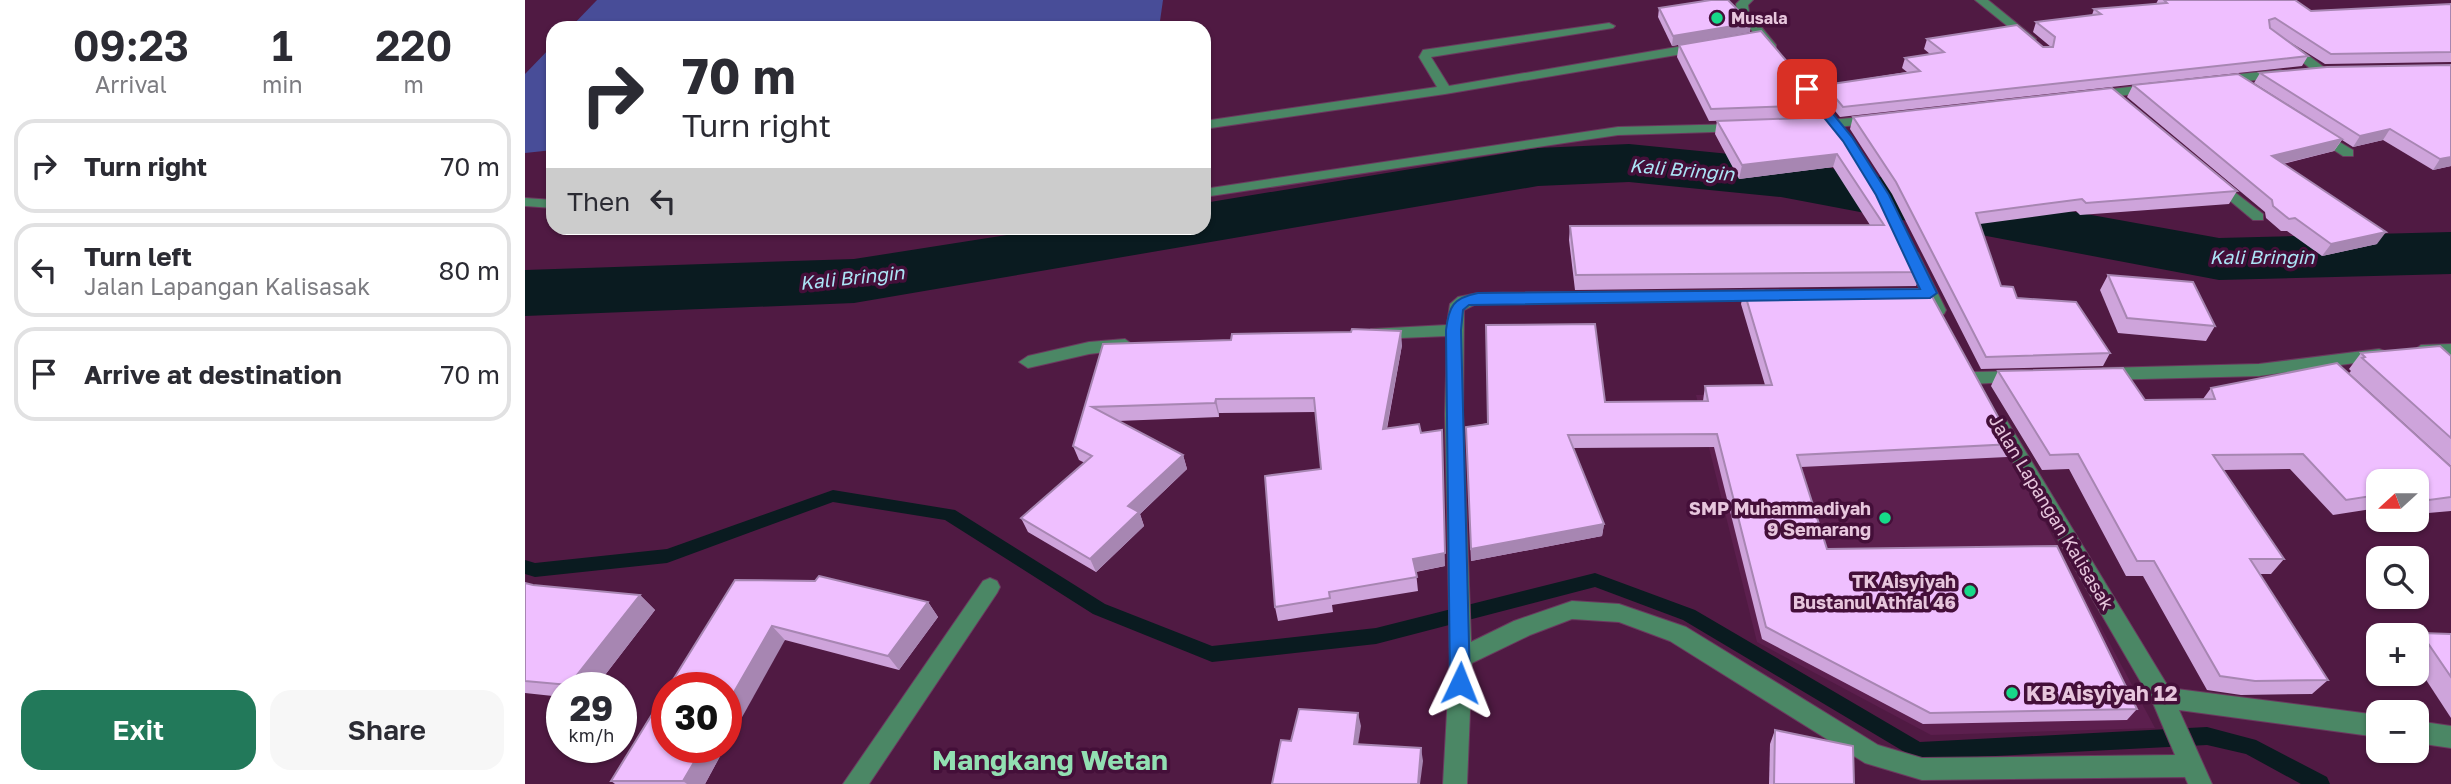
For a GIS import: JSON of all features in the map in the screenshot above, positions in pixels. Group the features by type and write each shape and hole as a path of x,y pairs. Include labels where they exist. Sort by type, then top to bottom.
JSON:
{"street":[{"path":"1746,0 1742,4 1743,12 1779,56"},
{"path":"1981,0 2035,43"},
{"path":"1445,90 1426,57 1427,53 1609,26"},
{"path":"1748,38 1762,36"},
{"path":"2277,38 2321,71"},
{"path":"1211,124 1445,90 1707,46"},
{"path":"2206,82 2335,70"},
{"path":"2233,78 2256,93"},
{"path":"2083,96 2165,87"},
{"path":"2110,93 2131,111"},
{"path":"1795,126 1832,120 1887,118"},
{"path":"1832,120 1848,140"},
{"path":"2302,123 2348,153"},
{"path":"1211,192 1618,131 1755,127"},
{"path":"2205,173 2258,217"},
{"path":"525,202 546,204"},
{"path":"1904,241 1915,264 1923,294 1948,331"},
{"path":"1455,784 1461,658 1454,330 1456,309 1464,301 1478,298 1775,295"},
{"path":"1357,334 1454,330"},
{"path":"1028,362 1089,348 1136,344"},
{"path":"2083,375 2259,370 2451,350"},
{"path":"2324,363 2343,381"},
{"name":"Jalan Lapangan Kalisasak","path":"2028,376 1978,386 2164,702 2192,769"},
{"path":"855,784 990,587"},
{"path":"1461,658 1523,628 1572,610 1619,613 1678,635 1873,755 1922,769 2192,769"},
{"path":"2164,702 2366,725"},
{"path":"2429,734 2451,737"}],"shaded area":[{"path":"597,0 1163,0 1160,21 577,21"},
{"path":"546,52 546,151 525,153 525,74"},
{"name":"SMP Muhammadiyah 9 Semarang","path":"1974,390 2155,728 1931,735 1757,642 1696,395"}],"building":[{"path":"1728,0 1751,23 1673,36 1659,8"},
{"path":"2164,0 2295,0 2311,11 2451,4 2451,52 2331,54 2275,18 2269,20 2270,28 2308,56 1843,107 1825,85 1920,71 1905,58 1944,52 1927,39 2017,25 2043,47 2053,47 2055,37 2036,22 2101,14 2094,9 2167,3"},
{"path":"1761,31 1824,105 1711,109 1679,45"},
{"path":"2451,65 2451,157 2440,159 2390,129 2360,136 2260,73 2327,67"},
{"path":"2238,74 2342,139 2272,156 2386,232 2331,244 2295,218 2289,219 2273,206 2272,200 2133,85"},
{"path":"2112,88 2237,191 2086,203 2082,199 1976,213 2001,286 2013,287 2017,298 2076,302 2110,353 1986,357 1896,182 1853,117"},
{"path":"1834,117 1878,183 1921,272 1576,275 1570,226 1884,225 1837,154 1742,165 1717,121"},
{"path":"2108,275 2193,282 2215,326 2127,318"},
{"path":"1928,289 2013,444 1797,455 1827,549 2057,546 2137,709 1930,713 1766,627 1717,434 1568,435 1604,524 1471,549 1466,427 1488,424 1486,325 1595,324 1605,402 1708,401 1705,386 1772,385 1744,291"},
{"path":"1352,329 1401,331 1383,429 1419,424 1421,433 1442,430 1445,553 1413,559 1417,577 1329,592 1330,598 1275,607 1265,476 1321,469 1314,398 1216,399 1215,403 1092,407 1183,455 1128,506 1139,512 1090,559 1021,518 1092,456 1073,446 1103,344 1231,340 1232,334 1351,332"},
{"path":"2440,346 2451,356 2451,438 2362,358 2365,357 2361,353"},
{"path":"2337,363 2451,467 2451,497 2429,500 2429,469 2366,469 2366,497 2346,500 2303,454 2213,455 2284,559 2250,559 2328,680 2255,681 2220,676 2154,561 2137,561 2078,454 2050,455 1998,371 2123,368 2145,400 2215,399 2211,388"},
{"path":"819,576 928,602 888,656 772,626 742,678 742,672 678,672 735,580 815,581"},
{"path":"525,583 640,595 579,672 546,672 546,683 525,681"},
{"path":"2429,633 2451,634 2451,677 2429,645"},
{"path":"1299,709 1358,713 1354,744 1421,748 1418,784 1272,784 1281,740 1291,741"},
{"path":"651,716 651,763 694,763 683,781 611,781 622,763 637,763 637,739"},
{"path":"1775,730 1853,746 1854,784 1774,784"}],"waterway":[{"name":"Kali Bringin","path":"1211,222 1538,167 1629,163 1781,178 2219,259 2451,253"},
{"name":"Kali Bringin","path":"525,293 854,281 1133,235"},
{"path":"525,567 535,570 667,556 833,496 949,514 1099,609 1212,654 1376,636 1595,580 1689,615 1918,751 2207,736 2249,746 2320,784"}],"place":[{"name":"Musala","path":"1717,18"},
{"name":"SMP Muhammadiyah 9 Semarang","path":"1885,518"},
{"name":"TK Aisyiyah Bustanul Athfal 46","path":"1970,591"},
{"name":"KB Aisyiyah 12","path":"2012,693"}],"district":[{"name":"Mangkang Wetan","path":"1050,759"}],"route":[{"path":"1460,683 1454,330 1456,309 1464,301 1478,298 1930,293 1883,195 1848,140 1807,89"}]}
